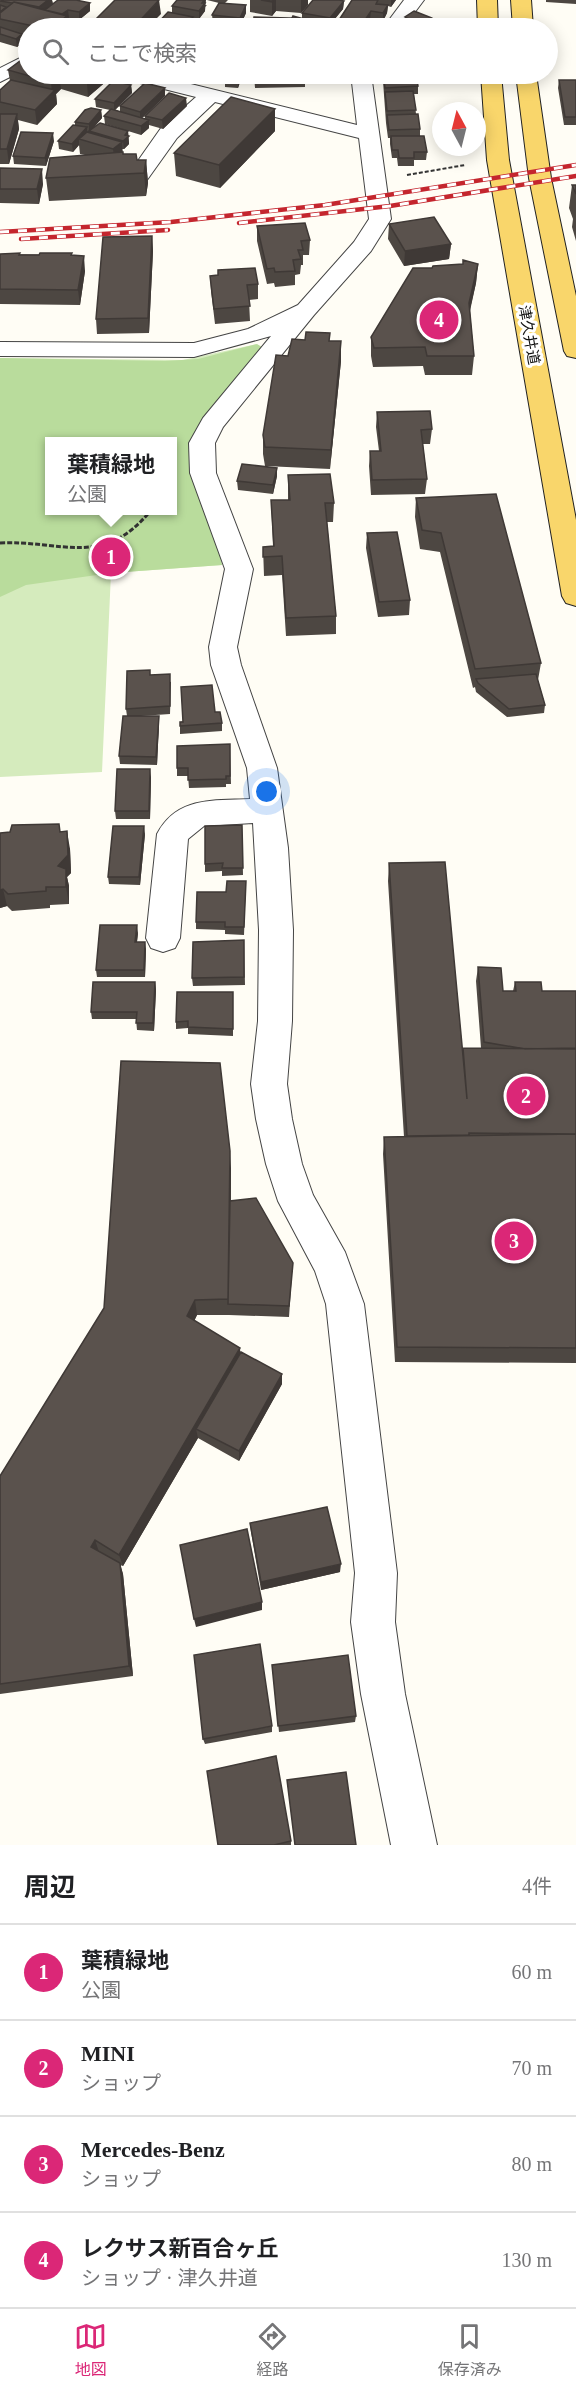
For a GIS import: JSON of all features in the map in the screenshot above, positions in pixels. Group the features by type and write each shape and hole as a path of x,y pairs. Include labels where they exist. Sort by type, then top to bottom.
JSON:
{"main road":[{"path":"487,0 488,18"},
{"path":"521,0 522,18"},
{"name":"津久井道","path":"491,84 498,160 576,596"},
{"path":"527,84 536,156 576,351"}],"street":[{"path":"400,18 414,0"},
{"path":"0,76 18,66"},
{"path":"185,84 211,94 367,134"},
{"path":"362,84 380,219 363,246 306,310 212,424 202,443 203,472 239,569 223,647 225,665 262,768 268,810 276,930 275,1021 269,1084 274,1119 284,1164 297,1201 333,1265 345,1304 376,1573 373,1622 383,1694 414,1845"},
{"path":"139,175 170,133 211,94"},
{"path":"0,349 194,350 257,334 306,310"},
{"path":"163,939 172,834 196,814 268,810"}],"path":[{"path":"374,180 474,164"},
{"path":"0,543 62,548 97,546 124,539 140,527 148,515"}],"green space":[{"path":"257,344 191,442 222,565 111,573 102,772 0,777 0,358 183,360"},
{"path":"257,344 267,350 201,422 222,565 111,573 26,585 0,597 0,358 165,361 198,359"}],"building":[{"path":"48,0 39,7 0,1"},
{"path":"58,0 90,3 79,12 68,10 62,14 45,10"},
{"path":"115,0 159,0 142,18 97,18"},
{"path":"177,0 204,0 202,3 205,3 199,11 172,6"},
{"path":"313,0 344,1 330,18 302,13"},
{"path":"352,0 378,0 376,4 388,5 383,13 371,11 366,18 340,18"},
{"path":"14,2 67,16 64,18 18,18 18,23 0,19 0,13"},
{"path":"219,3 246,5 240,18 212,15"},
{"path":"414,11 432,18 407,18 405,17"},
{"path":"168,12 193,17 192,18 162,18"},
{"path":"0,27 18,33 18,37 16,39 0,34"},
{"path":"18,62 18,73 8,70"},
{"path":"11,80 18,82 18,84 55,90 35,110 0,102 0,90"},
{"path":"559,80 576,80 576,117 565,117"},
{"path":"110,84 131,85 114,103 95,99"},
{"path":"144,84 165,88 140,112 120,106"},
{"path":"384,84 418,84 418,86 385,88"},
{"path":"413,91 416,110 387,111 385,92"},
{"path":"169,93 186,98 162,120 145,116"},
{"path":"231,97 275,109 219,165 174,153"},
{"path":"91,108 101,110 89,124 75,122 85,110"},
{"path":"111,109 149,120 141,126 104,116"},
{"path":"0,114 17,114 7,149 0,149"},
{"path":"418,114 420,129 389,130 387,115"},
{"path":"100,123 128,131 125,135 129,136 123,141 89,131"},
{"path":"73,125 87,127 72,144 58,141"},
{"path":"21,132 53,133 45,158 13,156"},
{"path":"87,132 122,142 113,149 79,139"},
{"path":"391,136 424,136 427,152 414,152 414,158 399,158 398,150 392,150"},
{"path":"123,152 123,154 136,154 137,160 146,160 144,173 46,178 50,158"},
{"path":"0,168 42,169 37,189 0,189"},
{"path":"434,217 451,244 405,251 389,224"},
{"path":"305,223 310,240 301,241 303,250 298,250 301,259 293,260 295,271 275,272 274,268 267,269 257,226"},
{"path":"152,236 148,318 96,319 103,237"},
{"path":"20,253 19,255 72,253 71,255 84,256 78,290 0,289 0,254"},
{"path":"463,260 478,264 469,303 474,356 427,356 425,347 374,348 371,337 413,268 463,264"},
{"path":"255,268 258,284 247,285 250,306 214,309 210,276 218,275 218,270"},
{"path":"306,332 330,333 329,341 341,341 331,450 265,447 263,435 276,355 288,356 292,339 305,340"},
{"path":"430,411 432,429 421,430 427,479 372,480 370,451 381,451 377,412"},
{"path":"242,464 277,468 273,485 237,481"},
{"path":"330,474 334,503 325,503 336,616 286,618 282,556 263,557 263,547 274,546 271,500 290,500 288,475"},
{"path":"496,494 541,663 475,669 441,533 422,530 416,498"},
{"path":"397,532 410,600 379,602 367,533"},
{"path":"150,670 150,675 170,674 170,706 126,709 127,671"},
{"path":"536,674 545,705 509,709 476,679"},
{"path":"212,685 215,712 220,712 222,723 180,726 180,722 183,722 181,687"},
{"path":"123,716 159,716 156,757 119,756"},
{"path":"230,744 230,776 226,776 226,779 188,780 188,768 177,768 177,746"},
{"path":"117,769 150,769 149,811 115,811"},
{"path":"59,824 60,832 67,831 68,855 58,866 66,869 66,887 46,887 46,891 8,894 3,889 0,890 0,833 10,832 12,825"},
{"path":"242,825 243,868 222,868 223,863 205,864 205,826"},
{"path":"113,826 144,826 139,877 108,877"},
{"path":"445,862 467,1099 463,1048 576,1049 576,1134 469,1133 469,1135 407,1136 389,863"},
{"path":"227,881 246,881 244,927 225,927 225,922 196,922 197,892 226,892"},
{"path":"100,925 137,925 135,942 145,942 144,970 96,970"},
{"path":"244,940 244,977 192,978 193,942"},
{"path":"478,967 501,968 503,991 516,991 515,982 541,982 542,991 576,991 576,1048 525,1049 484,1042"},
{"path":"93,982 155,982 153,1023 136,1023 137,1012 91,1012"},
{"path":"177,992 233,992 233,1029 188,1027 188,1021 176,1022"},
{"path":"121,1061 220,1063 230,1151 228,1299 195,1300 187,1316 240,1348 119,1555 95,1540 91,1547 120,1563 129,1666 0,1684 0,1476 104,1308"},
{"path":"576,1134 576,1348 397,1347 384,1137"},
{"path":"256,1198 293,1263 289,1306 228,1304 230,1201"},
{"path":"241,1352 282,1374 239,1451 196,1429"},
{"path":"327,1507 341,1564 261,1582 250,1523"},
{"path":"247,1529 262,1602 194,1619 180,1545"},
{"path":"260,1644 272,1726 203,1739 194,1655"},
{"path":"348,1655 356,1716 278,1726 272,1665"},
{"path":"276,1756 291,1841 274,1845 218,1845 207,1771"},
{"path":"346,1772 356,1845 295,1845 287,1780"}],"railway":[{"path":"0,232 171,222 325,205 576,165"},
{"path":"239,223 390,206 576,176"},
{"path":"21,239 168,230"}],"place":[{"name":"レクサス新百合ヶ丘","path":"439,320"},
{"name":"葉積緑地","path":"111,557"},
{"name":"MINI","path":"526,1096"},
{"name":"Mercedes-Benz","path":"514,1241"}]}
